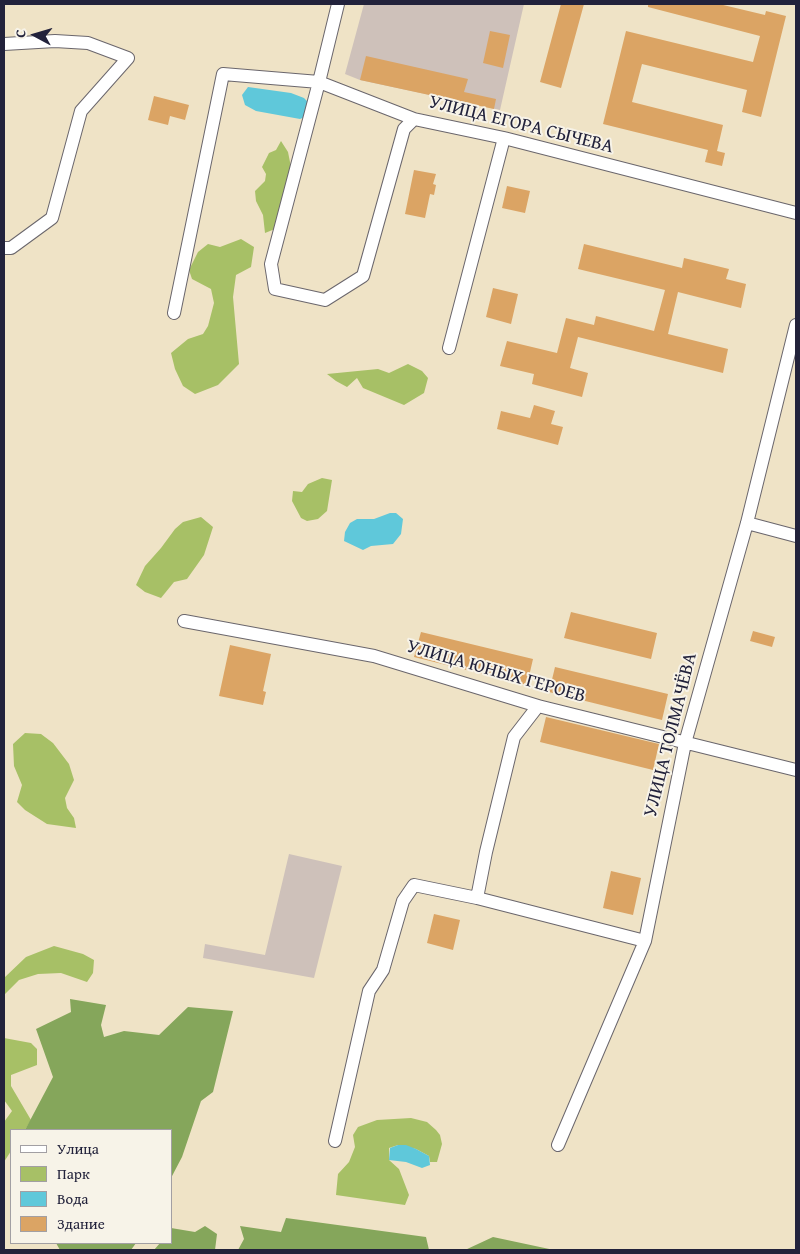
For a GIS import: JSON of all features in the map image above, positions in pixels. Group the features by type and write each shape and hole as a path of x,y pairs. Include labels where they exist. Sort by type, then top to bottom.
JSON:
{"street":[{"path":"338,4 271,264 275,289 325,300 363,276 404,129 414,118"},
{"path":"4,44 55,41 88,43 128,58 81,111 52,218 12,248 4,248"},
{"name":"УЛИЦА ЕГОРА СЫЧЕВА","path":"174,313 223,74 319,82 414,118 504,138 796,213"},
{"path":"449,348 504,138"},
{"name":"УЛИЦА ТОЛМАЧЁВА","path":"558,1145 645,941 685,743 747,523 796,325"},
{"path":"747,523 796,536"},
{"name":"УЛИЦА ЮНЫХ ГЕРОЕВ","path":"184,621 374,656 538,706 796,770"},
{"path":"477,898 486,852 514,738 538,706"},
{"path":"335,1141 369,991 383,970 403,901 414,886 477,898 645,941"}],"shaded area":[{"path":"364,4 524,4 500,110 360,80 345,74"},
{"path":"289,854 342,866 314,978 203,958 205,944 265,955"}],"green space":[{"path":"281,141 288,152 291,167 275,229 265,233 263,215 256,201 255,191 265,181 266,174 262,167 269,153 276,150"},
{"path":"241,239 254,247 251,267 236,275 233,297 239,364 218,385 195,394 183,386 175,369 171,353 188,339 203,334 208,326 214,303 211,289 192,279 189,270 198,252 208,244 220,247"},
{"path":"408,364 422,371 428,378 424,393 404,405 363,388 357,378 347,387 327,374 378,369 389,373"},
{"path":"322,478 332,480 327,511 318,519 307,521 301,518 292,501 293,491 302,492 308,484"},
{"path":"201,517 213,527 204,555 187,579 174,582 161,598 145,592 136,585 145,566 175,529 183,522"},
{"path":"25,733 41,734 53,743 69,764 74,780 65,798 67,808 74,818 76,828 47,824 25,810 17,802 22,785 14,766 13,744"},
{"path":"54,946 83,954 94,960 93,973 87,982 61,973 38,974 19,980 4,995 4,978 26,957"},
{"path":"70,999 106,1005 101,1025 104,1037 124,1031 159,1035 188,1007 233,1011 213,1092 201,1101 182,1157 172,1176 172,1129 26,1129 53,1077 36,1029 71,1012"},
{"path":"4,1038 31,1043 37,1049 37,1065 11,1075 11,1086 31,1120 26,1129 10,1129 10,1153 4,1162 4,1122 12,1111 4,1100"},
{"path":"411,1118 427,1122 440,1135 442,1144 437,1162 430,1162 429,1156 416,1149 398,1145 389,1148 389,1160 399,1169 409,1195 405,1205 336,1195 338,1174 349,1162 355,1147 353,1135 358,1127 377,1120"},
{"path":"286,1218 426,1237 429,1250 238,1250 244,1239 240,1226 281,1232"},
{"path":"205,1226 217,1234 215,1250 154,1250 159,1244 172,1244 172,1228 195,1232"},
{"path":"493,1237 554,1250 465,1250"},
{"path":"57,1244 135,1244 131,1250 60,1250"}],"water":[{"path":"248,87 291,93 304,98 310,104 305,117 300,119 256,111 245,105 242,95"},
{"path":"390,513 396,513 403,519 401,534 393,544 371,546 363,550 344,541 345,532 350,523 357,519 374,519"},
{"path":"406,1145 429,1156 430,1165 422,1168 406,1162 389,1160 390,1148"}],"building":[{"path":"561,4 584,4 561,88 540,82"},
{"path":"648,4 719,4 765,15 766,11 786,16 761,117 742,112 747,90 642,64 632,102 723,125 717,151 725,153 722,166 705,162 708,150 603,124 626,31 753,62 760,36 648,7"},
{"path":"490,31 510,35 503,68 483,63"},
{"path":"366,56 468,79 464,92 496,99 494,109 360,80"},
{"path":"154,96 189,105 185,120 170,116 168,125 148,120"},
{"path":"414,170 436,174 433,184 436,185 434,195 430,194 425,218 405,214"},
{"path":"507,186 530,191 525,213 502,208"},
{"path":"584,244 682,268 684,258 729,269 726,279 746,284 741,308 678,292 668,334 728,349 723,373 578,337 570,368 588,373 582,397 532,384 534,374 500,366 507,341 557,353 566,318 594,325 596,316 654,331 665,290 578,269"},
{"path":"493,288 518,294 511,324 486,317"},
{"path":"534,405 555,411 551,424 563,427 558,445 497,429 501,411 530,418"},
{"path":"571,612 657,633 651,659 564,638"},
{"path":"753,631 775,637 772,647 750,641"},
{"path":"421,632 533,659 527,685 414,657"},
{"path":"230,645 271,654 263,691 266,692 263,705 219,696"},
{"path":"555,667 668,694 662,720 549,692"},
{"path":"546,717 659,744 653,770 540,742"},
{"path":"611,871 641,878 633,915 603,908"},
{"path":"434,914 460,920 453,950 427,943"}]}
